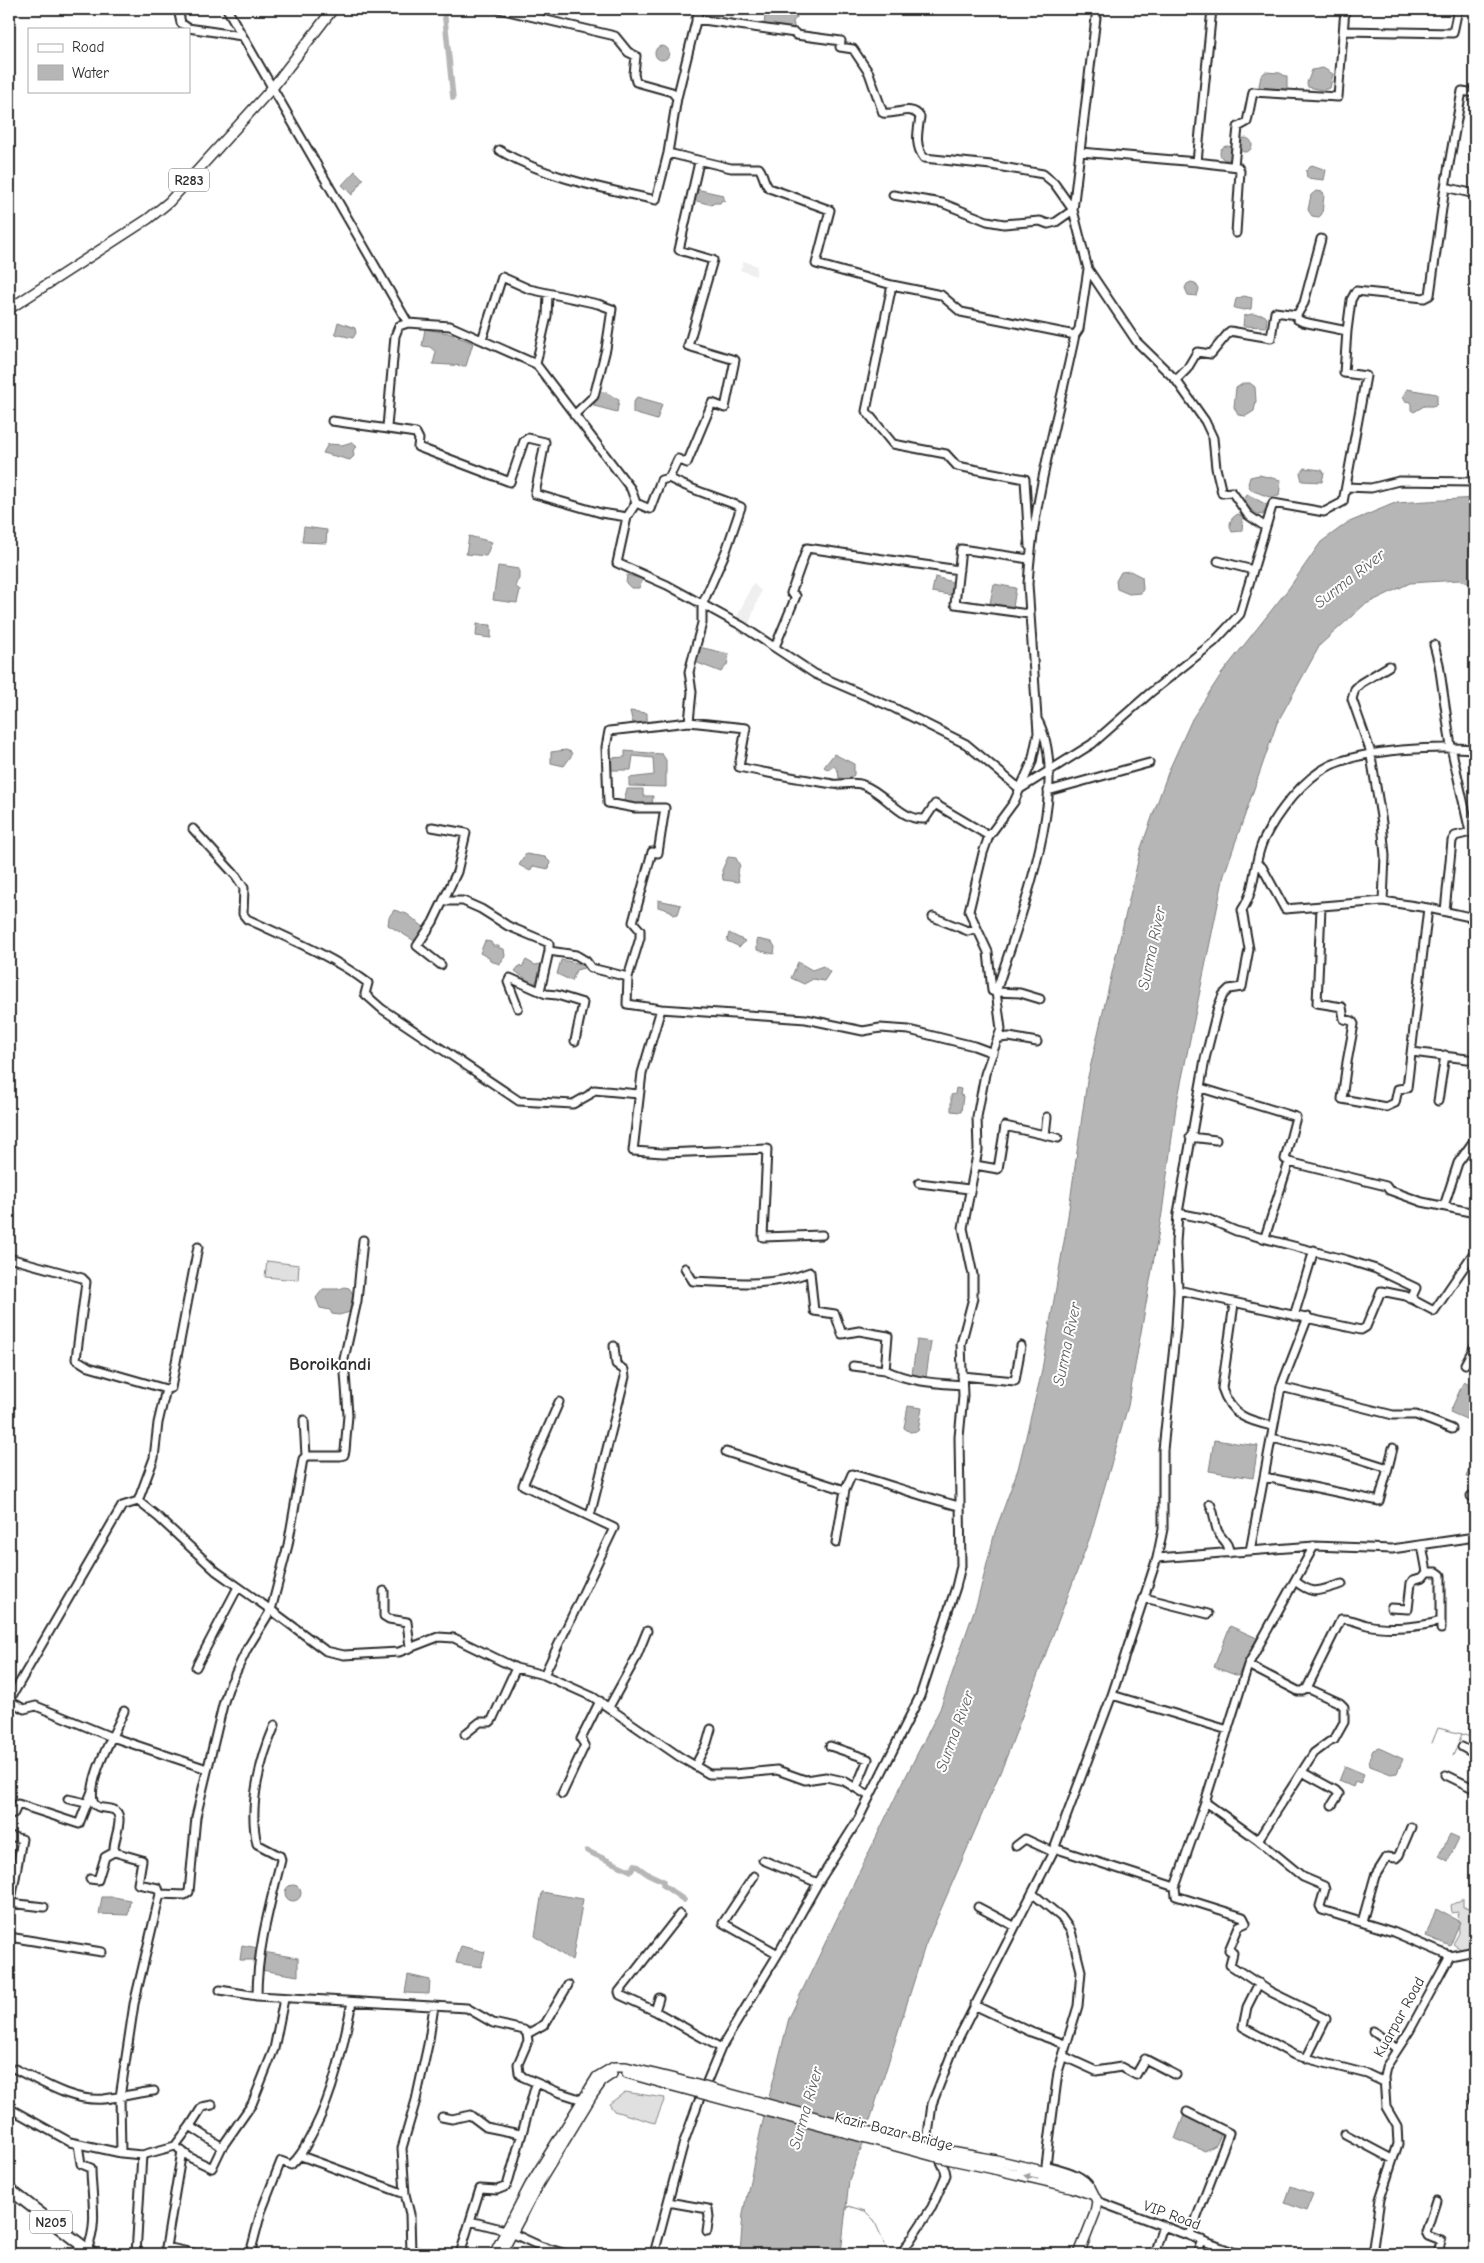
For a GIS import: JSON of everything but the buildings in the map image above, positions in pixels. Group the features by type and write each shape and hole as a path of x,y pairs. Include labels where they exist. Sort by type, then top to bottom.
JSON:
{"highway":[{"name":"N205","path":"9,2189 90,2252"}],"main road":[{"name":"R283","path":"9,309 148,219 169,202 273,86 333,9"},
{"name":"Kazir Bazar Bridge","path":"508,2232 597,2076 614,2067 635,2068 674,2082 995,2164 1047,2172 1094,2194"},
{"path":"1079,2254 1095,2214 1094,2194"},
{"path":"494,2254 508,2232"},
{"path":"501,2254 508,2232"}],"street":[{"path":"178,9 181,23 188,28"},
{"path":"227,9 408,323"},
{"path":"499,9 614,36 628,52 636,56 634,74 636,82 672,92 677,98"},
{"path":"499,150 516,160 579,183 656,200 668,154 677,98 699,9"},
{"path":"893,194 942,203 987,221 1004,224 1040,221 1048,224 1056,222 1073,210 1097,9"},
{"path":"1197,162 1212,9"},
{"path":"1234,166 1238,127 1247,122 1253,92 1338,97 1345,9"},
{"path":"1344,31 1453,33 1458,9"},
{"path":"696,19 759,27 796,35 841,41 840,47 853,49 869,73 883,113 894,114 912,110 917,112 920,117 917,137 919,149 924,158 991,165 1043,174 1054,183 1073,210 1088,269 1137,342 1176,380 1205,421 1213,438 1216,468 1222,493 1232,492 1248,515 1264,526"},
{"path":"190,28 242,36"},
{"path":"1020,789 1092,744 1150,693 1214,642 1240,614 1264,526 1273,503 1324,512 1343,502 1366,376 1344,372 1351,300 1356,290 1424,298 1430,296 1445,187 1462,91 1475,93"},
{"path":"1080,152 1234,166 1240,171 1236,233"},
{"path":"668,154 731,168 759,168 765,184 769,188 830,210 816,264 892,285 941,295 961,312 1075,335"},
{"path":"669,478 678,459 687,463 712,404 725,408 735,360 688,346 713,260 679,250 699,162"},
{"path":"1445,187 1475,194"},
{"path":"1321,239 1304,302 1297,319 1303,322 1347,330"},
{"path":"1029,559 1041,489 1075,335 1079,328 1088,269"},
{"path":"482,340 502,277 529,290 571,298 612,309 606,349 594,396 574,415"},
{"path":"892,285 866,411 893,444 946,454 958,466 1025,479 1029,559 1029,614 1038,733 1032,762 1014,802 989,836 980,861 969,911 988,952 992,991 1020,994 1040,999"},
{"path":"536,364 547,316 548,294"},
{"path":"1176,380 1187,369 1197,352 1211,354 1230,331 1270,338 1274,312 1298,315"},
{"path":"387,427 395,336 399,326 408,323 450,326 536,364 631,489 636,503 650,509 660,480 669,478 681,485 706,492 741,507 726,551 702,605 702,623 689,672 692,692 689,722"},
{"path":"332,421 387,427 416,433 419,439 418,447 510,482 524,441 528,438 545,442 535,494 601,513 628,517"},
{"path":"1346,487 1370,488 1399,481 1472,482 1475,473"},
{"path":"636,503 628,517 617,563 667,585 775,647 815,674 894,708 966,744 1020,789"},
{"path":"775,647 796,596 791,593 806,548 958,570"},
{"path":"1029,559 961,549 955,604 1029,614"},
{"path":"1218,561 1253,570"},
{"path":"1434,645 1439,664 1451,747 1473,832 1456,836 1452,841 1445,911"},
{"path":"1383,901 1384,856 1382,823 1370,755 1352,699 1355,689 1361,683 1389,666"},
{"path":"654,2254 684,2142 698,2103 722,2048 818,1883 858,1820 920,1696 956,1588 961,1566 959,1437 962,1385 961,1344 973,1298 973,1275 963,1236 963,1220 978,1150 977,1117 985,1074 1002,1029 996,992 1037,860 1046,823 1049,771 1048,745 1037,718"},
{"path":"989,836 935,804 926,819 920,820 895,808 868,786 861,784 836,784 739,767 746,728 689,722 609,732 606,747 608,803 636,808 665,808 658,853 652,852 635,914 634,922 640,930 640,938 628,977 627,1004 661,1009 806,1019 863,1031 880,1028 909,1030 974,1046 992,1053"},
{"path":"902,2253 932,2207 944,2184 945,2170 928,2134 928,2122 932,2104 955,2045 974,2005 1054,1850 1112,1695 1157,1558 1163,1529 1163,1450 1176,1327 1178,1213 1190,1137 1201,1088 1204,1059 1223,995 1229,989 1242,987 1249,949 1242,910 1250,899 1262,844 1271,825 1298,791 1331,765 1370,755 1406,750 1451,747 1475,749"},
{"path":"1048,791 1149,764"},
{"path":"432,827 466,833 457,872 418,946 441,965"},
{"path":"193,829 236,876 244,888 243,914 247,919 354,972 368,984 365,994 382,1009 470,1066 509,1096 519,1101 572,1104 589,1095 594,1090 639,1094"},
{"path":"1257,864 1262,866 1284,909 1383,901 1475,918"},
{"path":"443,901 463,902 481,909 508,926 549,943 540,991"},
{"path":"1321,906 1317,1003 1342,1007 1344,1019 1352,1021 1354,1024 1342,1099 1386,1107 1393,1106 1398,1089 1407,1088 1428,908"},
{"path":"933,918 968,931 977,928"},
{"path":"549,951 576,956 586,961 591,968 628,977"},
{"path":"518,1008 508,982 510,978 540,991 583,1003 575,1041"},
{"path":"661,1009 642,1073 633,1151 662,1153 767,1149 763,1237 822,1235"},
{"path":"1000,1038 1008,1037 1037,1042"},
{"path":"1412,1052 1475,1060"},
{"path":"1438,1100 1444,1055"},
{"path":"1201,1088 1296,1117 1285,1159 1289,1162 1386,1186 1389,1190 1422,1202 1475,1213"},
{"path":"1045,1135 1047,1117"},
{"path":"975,1165 998,1169 1005,1126 1058,1138"},
{"path":"1190,1137 1216,1140"},
{"path":"1444,1206 1458,1164 1475,1139"},
{"path":"1265,1237 1289,1162"},
{"path":"919,1182 970,1189"},
{"path":"1178,1213 1208,1219 1236,1231 1314,1250 1376,1269 1416,1288 1411,1299"},
{"path":"306,1456 344,1455 348,1415 344,1358 357,1301 363,1240"},
{"path":"9,1258 82,1278 86,1282 76,1359 89,1367 166,1389 171,1388 198,1247"},
{"path":"1294,1316 1314,1250"},
{"path":"1178,1290 1234,1304 1308,1317 1361,1330 1366,1327 1381,1291 1411,1299 1434,1311 1475,1251"},
{"path":"685,1268 693,1281 732,1284 792,1279 810,1272 814,1311 835,1314 842,1334 859,1331 888,1336 885,1370"},
{"path":"1234,1304 1222,1388 1225,1398 1240,1416 1246,1420 1272,1426"},
{"path":"1250,1551 1280,1387 1308,1317"},
{"path":"590,1516 625,1377 624,1370 616,1364 614,1346"},
{"path":"962,1376 1015,1381 1020,1346"},
{"path":"1465,1364 1475,1346"},
{"path":"853,1366 885,1370 899,1377 930,1383 962,1385"},
{"path":"1280,1387 1393,1415 1416,1415 1452,1428"},
{"path":"138,1501 154,1458 158,1423 166,1389"},
{"path":"544,1674 613,1532 612,1526 523,1485 559,1402"},
{"path":"160,1894 185,1895 189,1892 196,1817 228,1689 247,1649 271,1610 288,1545 303,1459 306,1456 304,1420"},
{"path":"1271,1438 1344,1454 1388,1468"},
{"path":"1265,1477 1379,1501 1393,1448"},
{"path":"726,1452 844,1490"},
{"path":"836,1543 844,1490 852,1474 903,1488 914,1495 959,1506"},
{"path":"138,1501 158,1516 216,1572 326,1651 344,1655 382,1654 399,1652 438,1637 454,1638 516,1668 544,1674 600,1701 709,1774 777,1770 806,1780 826,1777 844,1782 869,1796"},
{"path":"138,1501 122,1506 9,1701 24,1709 36,1706 113,1737 207,1769"},
{"path":"1210,1504 1219,1533 1228,1543 1229,1553"},
{"path":"1157,1558 1314,1546 1392,1549 1475,1537 1475,1523"},
{"path":"1391,1608 1408,1609 1411,1583 1413,1580 1423,1577 1427,1572 1422,1545"},
{"path":"1306,2059 1326,2019 1271,1992 1230,1966 1233,1952 1229,1950 1239,1926 1246,1923 1243,1917 1176,1896 1175,1887 1205,1802 1248,1665 1314,1546"},
{"path":"1248,1665 1303,1692 1307,1688 1341,1619 1347,1618 1368,1626 1441,1625 1441,1575 1437,1572 1427,1572"},
{"path":"1295,1580 1307,1590 1314,1592 1342,1584"},
{"path":"196,1667 238,1587"},
{"path":"384,1591 384,1616 389,1619 406,1622 410,1647"},
{"path":"1145,1598 1208,1614"},
{"path":"609,1707 636,1658 647,1630"},
{"path":"465,1734 480,1722 490,1722 516,1668"},
{"path":"1258,1840 1302,1772 1319,1749 1334,1740 1344,1722 1344,1707 1340,1703 1307,1688"},
{"path":"1112,1695 1228,1730"},
{"path":"562,1794 586,1745 580,1740 600,1701"},
{"path":"9,1814 14,1813 18,1804 79,1824 92,1791 98,1769 124,1711"},
{"path":"257,1996 257,1974 262,1943 280,1856 257,1844 253,1829 260,1769 265,1748 275,1725"},
{"path":"695,1766 707,1743 711,1729"},
{"path":"830,1746 868,1759 856,1788"},
{"path":"1462,1747 1475,1754"},
{"path":"1302,1772 1336,1790 1338,1794 1332,1805"},
{"path":"1446,1775 1475,1789"},
{"path":"92,1791 94,1803 98,1807 112,1809 117,1812 119,1819 114,1852"},
{"path":"68,1799 86,1803"},
{"path":"1205,1802 1258,1840 1303,1878 1324,1886 1325,1889 1320,1906 1322,1910 1393,1932 1450,1956 1475,1951"},
{"path":"1362,1922 1375,1876 1387,1858 1396,1858 1399,1855 1411,1827"},
{"path":"9,1836 22,1839 9,1912"},
{"path":"1016,1846 1025,1839 1054,1850 1175,1887"},
{"path":"90,1879 98,1880 105,1857 114,1852 142,1860 138,1884 158,1888 160,1894 134,2004 120,2097 121,2153"},
{"path":"763,1860 818,1883"},
{"path":"754,1876 723,1923 778,1954"},
{"path":"1032,1893 1061,1917 1071,1930 1081,1971 1078,2006 1062,2056 1096,2072 1121,2067 1136,2075 1145,2059 1176,2075"},
{"path":"10,1902 44,1907"},
{"path":"978,1907 1014,1926"},
{"path":"680,1914 619,1992 620,1995 655,2011 722,2048"},
{"path":"9,1937 102,1952"},
{"name":"Kuarpar Road","path":"1372,2254 1380,2199 1392,2159 1397,2152 1398,2132 1395,2122 1387,2112 1384,2082 1388,2062 1410,2030 1450,1956"},
{"path":"1259,1984 1247,2007 1243,2028 1294,2055 1367,2074 1384,2082"},
{"path":"527,2034 545,2024 568,1985"},
{"path":"220,1990 284,1999 466,2008 493,2023 524,2030 528,2041 518,2064 519,2073 536,2084 585,2100"},
{"path":"655,2011 659,1998"},
{"path":"175,2146 212,2168 222,2148 252,2104 274,2049 284,1999"},
{"path":"250,2254 261,2212 281,2162 291,2165 300,2156 327,2103 343,2050 352,2002"},
{"path":"974,2005 1031,2032 1065,2044"},
{"path":"428,2254 411,2252 410,2214 405,2194 402,2148 416,2100 434,2006"},
{"path":"1373,2031 1397,2049"},
{"name":"VIP Road","path":"1062,2056 1058,2072 1046,2165 1077,2176 1086,2181 1094,2194 1163,2226 1238,2254"},
{"path":"15,2069 68,2094 101,2100 154,2091"},
{"path":"460,2254 480,2189 497,2190 507,2186 520,2134 536,2084"},
{"path":"9,2108 70,2142 121,2153 142,2155 175,2146 202,2107 212,2105"},
{"path":"1187,2112 1229,2133 1190,2235"},
{"path":"442,2117 452,2119 470,2115 486,2127 520,2134"},
{"path":"190,2126 222,2148"},
{"path":"1345,2134 1392,2159"},
{"path":"78,2144 81,2164 91,2168 93,2220 90,2252"},
{"path":"182,2151 166,2247 198,2254"},
{"path":"136,2254 142,2155"},
{"path":"300,2156 405,2194"},
{"path":"668,2202 708,2209 710,2217 707,2232"},
{"path":"1436,2202 1426,2232 1428,2236 1441,2241 1438,2254"},
{"path":"470,2221 508,2232 540,2246 566,2254"},
{"path":"1154,2254 1163,2226"},
{"path":"1197,2254 1202,2240"},
{"path":"204,2254 205,2252 213,2254"}],"shaded area":[{"path":"744,261 757,266 756,276 740,270"},
{"path":"753,583 761,591 749,624 737,617"},
{"path":"267,1261 299,1265 298,1280 265,1277"},
{"path":"1463,1899 1463,1907 1472,1908 1475,1911 1474,1921 1471,1923 1475,1933 1469,1947 1462,1950 1453,1944 1459,1933 1458,1912 1452,1913 1451,1905"},
{"path":"625,2092 665,2098 655,2123 614,2111 609,2104"}],"water":[{"path":"766,9 796,11 797,18 793,21 795,31 767,27 764,24"},
{"path":"662,46 667,48 669,53 667,58 662,60 657,58 655,53 657,48"},
{"path":"1323,68 1333,74 1330,88 1322,90 1308,87 1307,83 1312,70"},
{"path":"1265,72 1280,73 1287,77 1287,88 1285,91 1262,89 1259,86 1261,76"},
{"path":"1245,138 1250,140 1252,145 1250,150 1245,152 1240,150 1238,145 1240,140"},
{"path":"1227,146 1232,148 1234,153 1232,158 1227,160 1222,158 1220,153 1222,148"},
{"path":"1312,165 1326,170 1324,180 1307,178 1306,171"},
{"path":"355,171 363,179 352,195 342,185"},
{"path":"696,189 723,195 725,201 722,200 720,203 712,205 693,200"},
{"path":"1316,191 1323,192 1324,195 1322,214 1319,217 1312,216 1308,210 1311,195"},
{"path":"1191,282 1195,283 1199,289 1197,296 1188,295 1185,288"},
{"path":"1244,296 1252,298 1251,309 1234,308 1236,299"},
{"path":"1252,314 1264,315 1267,318 1266,327 1243,326 1244,316"},
{"path":"338,322 355,328 356,333 353,338 335,334"},
{"path":"425,329 448,333 473,343 466,366 433,364 436,352 430,347 422,346"},
{"path":"1244,383 1250,383 1255,387 1256,401 1254,411 1246,416 1238,415 1234,407 1236,388"},
{"path":"1407,389 1437,394 1437,403 1434,406 1424,406 1414,412 1411,410 1411,402 1405,401 1403,396"},
{"path":"597,392 605,392 619,400 617,412 594,406"},
{"path":"637,397 662,404 657,420 633,413 633,404"},
{"path":"352,442 357,447 353,450 354,456 350,460 323,453 328,444 342,445"},
{"path":"1304,468 1322,470 1324,473 1322,482 1302,481 1300,473"},
{"path":"1259,475 1281,480 1279,496 1269,497 1251,490 1248,484 1250,477"},
{"path":"1247,494 1267,505 1263,515 1257,514 1243,504"},
{"name":"Surma River","path":"1475,498 1475,585 1459,580 1410,583 1364,605 1320,645 1277,723 1224,875 1176,1107 1162,1213 1128,1406 1090,1537 1005,1761 925,1946 862,2146 849,2180 841,2254 740,2254 743,2213 761,2129 789,2018 940,1709 978,1599 995,1532 1018,1469 1041,1375 1066,1230 1087,1081 1141,848 1169,770 1192,719 1222,673 1289,588 1321,542 1347,523 1395,503"},
{"path":"1238,514 1243,516 1242,531 1232,532 1230,521"},
{"path":"304,527 327,530 326,543 302,542"},
{"path":"469,536 492,542 486,556 466,554"},
{"path":"498,566 519,569 519,579 516,587 520,590 517,603 493,600"},
{"path":"1130,571 1142,577 1143,589 1141,593 1129,594 1117,589 1116,581 1121,572"},
{"path":"627,575 643,579 639,588 631,588 626,583"},
{"path":"935,577 956,583 955,596 932,592"},
{"path":"994,584 1016,588 1013,607 990,603"},
{"path":"477,624 491,625 491,638 476,636"},
{"path":"699,647 729,654 727,665 721,672 695,662"},
{"path":"630,711 647,713 647,723 633,724"},
{"path":"566,750 571,752 572,755 564,766 551,763 551,752"},
{"path":"625,751 662,754 666,760 666,787 629,786 629,778 654,775 653,758 633,756 631,770 611,770 610,758 625,757"},
{"path":"834,754 854,764 854,775 847,779 839,778 838,771 834,766 828,770 824,767"},
{"path":"627,789 643,789 643,796 653,796 652,806 623,804"},
{"path":"526,854 545,857 550,862 549,869 533,866 530,871 519,865"},
{"path":"728,857 736,858 740,866 737,872 739,882 723,880 722,870"},
{"path":"658,900 681,905 678,914 673,915 671,911 658,907"},
{"path":"394,910 407,914 425,928 418,943 388,925 389,917"},
{"path":"729,933 745,941 740,947 727,941"},
{"path":"757,939 772,942 775,947 774,954 757,950"},
{"path":"485,941 491,942 493,946 499,946 499,948 504,949 505,956 500,964 490,961 489,958 480,953"},
{"path":"526,960 535,965 541,964 544,967 534,985 515,971 520,965 522,967"},
{"path":"561,960 583,964 584,968 576,970 572,981 557,974"},
{"path":"798,962 812,970 823,966 830,972 824,981 813,979 804,984 791,978"},
{"path":"956,1088 961,1089 960,1095 963,1096 961,1112 951,1111 951,1095 955,1094"},
{"path":"344,1287 349,1288 353,1294 350,1312 339,1315 332,1314 330,1310 320,1308 316,1298 323,1289 340,1289"},
{"path":"917,1340 931,1342 926,1377 912,1374"},
{"path":"1464,1381 1475,1387 1475,1423 1450,1412"},
{"path":"908,1406 922,1408 918,1431 910,1432 904,1428"},
{"path":"1214,1440 1258,1446 1253,1478 1209,1471"},
{"path":"1475,1451 1475,1478 1466,1477"},
{"path":"1230,1626 1257,1638 1238,1676 1214,1667"},
{"path":"1379,1748 1403,1759 1397,1773 1391,1774 1370,1766 1369,1759 1373,1750"},
{"path":"1345,1766 1364,1774 1360,1784 1355,1782 1353,1787 1339,1781"},
{"path":"1450,1834 1459,1838 1448,1861 1439,1856"},
{"path":"290,1885 296,1885 301,1890 299,1899 290,1901 285,1896 285,1890"},
{"path":"542,1892 583,1899 572,1961 535,1936"},
{"path":"102,1897 130,1900 128,1915 99,1914"},
{"path":"1436,1909 1460,1922 1450,1946 1426,1936"},
{"path":"242,1945 258,1948 257,1960 240,1960"},
{"path":"461,1946 485,1952 481,1967 456,1963"},
{"path":"263,1952 298,1958 298,1976 261,1970"},
{"path":"408,1975 430,1980 429,1994 405,1993"},
{"path":"1184,2115 1222,2133 1216,2145 1205,2151 1175,2139"},
{"path":"1291,2186 1313,2194 1306,2211 1285,2203"}],"waterway":[{"path":"444,9 453,98"},
{"path":"1432,1743 1438,1728 1462,1734 1453,1756"},
{"path":"1462,1734 1475,1739"},
{"path":"587,1851 631,1871 635,1865 663,1881 663,1885 684,1900"},
{"path":"845,2208 848,2206 865,2211 874,2220 889,2254"}],"district":[{"name":"Boroikandi","path":"330,1364"}]}
